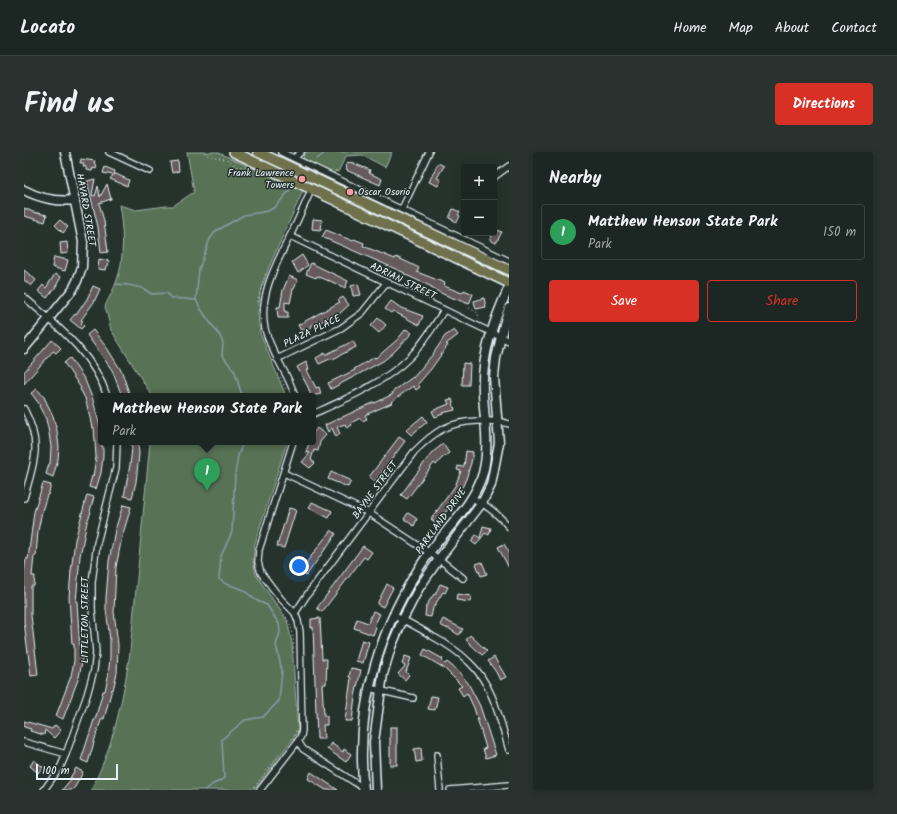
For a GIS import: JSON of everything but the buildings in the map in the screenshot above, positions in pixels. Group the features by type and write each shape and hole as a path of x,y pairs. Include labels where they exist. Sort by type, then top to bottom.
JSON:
{"main road":[{"path":"234,152 509,283"},
{"path":"258,152 509,270"}],"street":[{"name":"HAVARD STREET","path":"24,349 73,289 82,267 83,242 65,152"},
{"path":"109,152 150,172"},
{"path":"281,152 509,261"},
{"path":"294,158 301,152"},
{"path":"402,209 429,152"},
{"path":"497,175 509,166"},
{"path":"294,393 277,359 266,330 264,320 264,302 268,282 312,188"},
{"path":"24,190 48,198 75,200"},
{"name":"ADRIAN STREET","path":"290,236 509,341"},
{"name":"PLAZA PLACE","path":"277,359 351,322 362,313 386,283"},
{"name":"PARKLAND DRIVE","path":"365,790 361,760 362,727 369,688 380,648 407,587 430,553 472,498 482,474 486,445 483,391 485,356 491,333 509,287"},
{"path":"24,297 74,342 92,364 106,393"},
{"name":"PARKLAND DRIVE","path":"376,790 374,742 383,674 391,647 419,588 439,559 482,503 491,485 496,464 498,443 498,420 494,378 496,358 509,308"},
{"path":"316,412 390,374 410,356 432,329 444,310"},
{"path":"24,409 30,420 36,440 36,455 24,498"},
{"path":"498,420 509,424"},
{"name":"BAYNE STREET","path":"295,613 414,452 428,438 451,425 463,421 498,420"},
{"name":"LITTLETON STREET","path":"44,790 66,754 87,695 94,670 96,652 92,609 92,582 98,543 116,468 117,445"},
{"path":"260,790 295,740 301,736 302,730 300,632 298,621 295,613 281,599 261,573 258,562 259,550 292,445"},
{"path":"284,473 369,513 439,559 463,578"},
{"path":"472,498 497,514 509,527"},
{"path":"394,616 403,619 454,648 471,663 486,683 493,699 509,750"},
{"path":"369,688 413,698"},
{"path":"295,740 302,749 365,790"},
{"path":"24,742 66,754"},
{"path":"437,755 440,790"},
{"path":"450,790 509,785"}],"path":[{"path":"204,152 207,156 228,160 236,167 252,168"},
{"path":"258,303 261,287 268,270"},
{"path":"469,308 478,313 479,319"},
{"path":"278,372 286,390"},
{"path":"275,601 292,626 294,654"},
{"path":"295,740 296,728"},
{"path":"252,790 284,750"}],"green space":[{"path":"187,152 217,152 303,191 269,267 260,292 258,313 260,333 285,393 150,393 111,330 105,306 120,272 122,253 122,223 119,205 136,210 173,206 194,192"},
{"path":"305,152 392,152 385,167 362,155 346,156 338,172 336,171 333,174 304,159 303,155"},
{"path":"150,445 286,445 255,543 253,560 256,575 287,620 292,643 298,732 254,790 91,790 99,774 116,723 130,652"}],"waterway":[{"path":"317,159 326,152"},
{"path":"241,393 235,372 222,355 223,343 220,336 196,300 199,269 210,239 216,231 244,215 268,211 275,207 290,190"},
{"path":"116,284 142,288 152,294 167,293 171,298 196,300"},
{"path":"205,790 224,778 222,739 245,720 263,717 279,701 282,671 276,645 280,632 279,624 267,605 257,601 242,589 226,584 219,579 221,556 232,532 235,474 238,456 242,445"}],"place":[{"name":"Frank Lawrence Towers","path":"302,179"},
{"name":"Oscar Osorio","path":"350,192"},
{"name":"Matthew Henson State Park","path":"207,491"}]}
